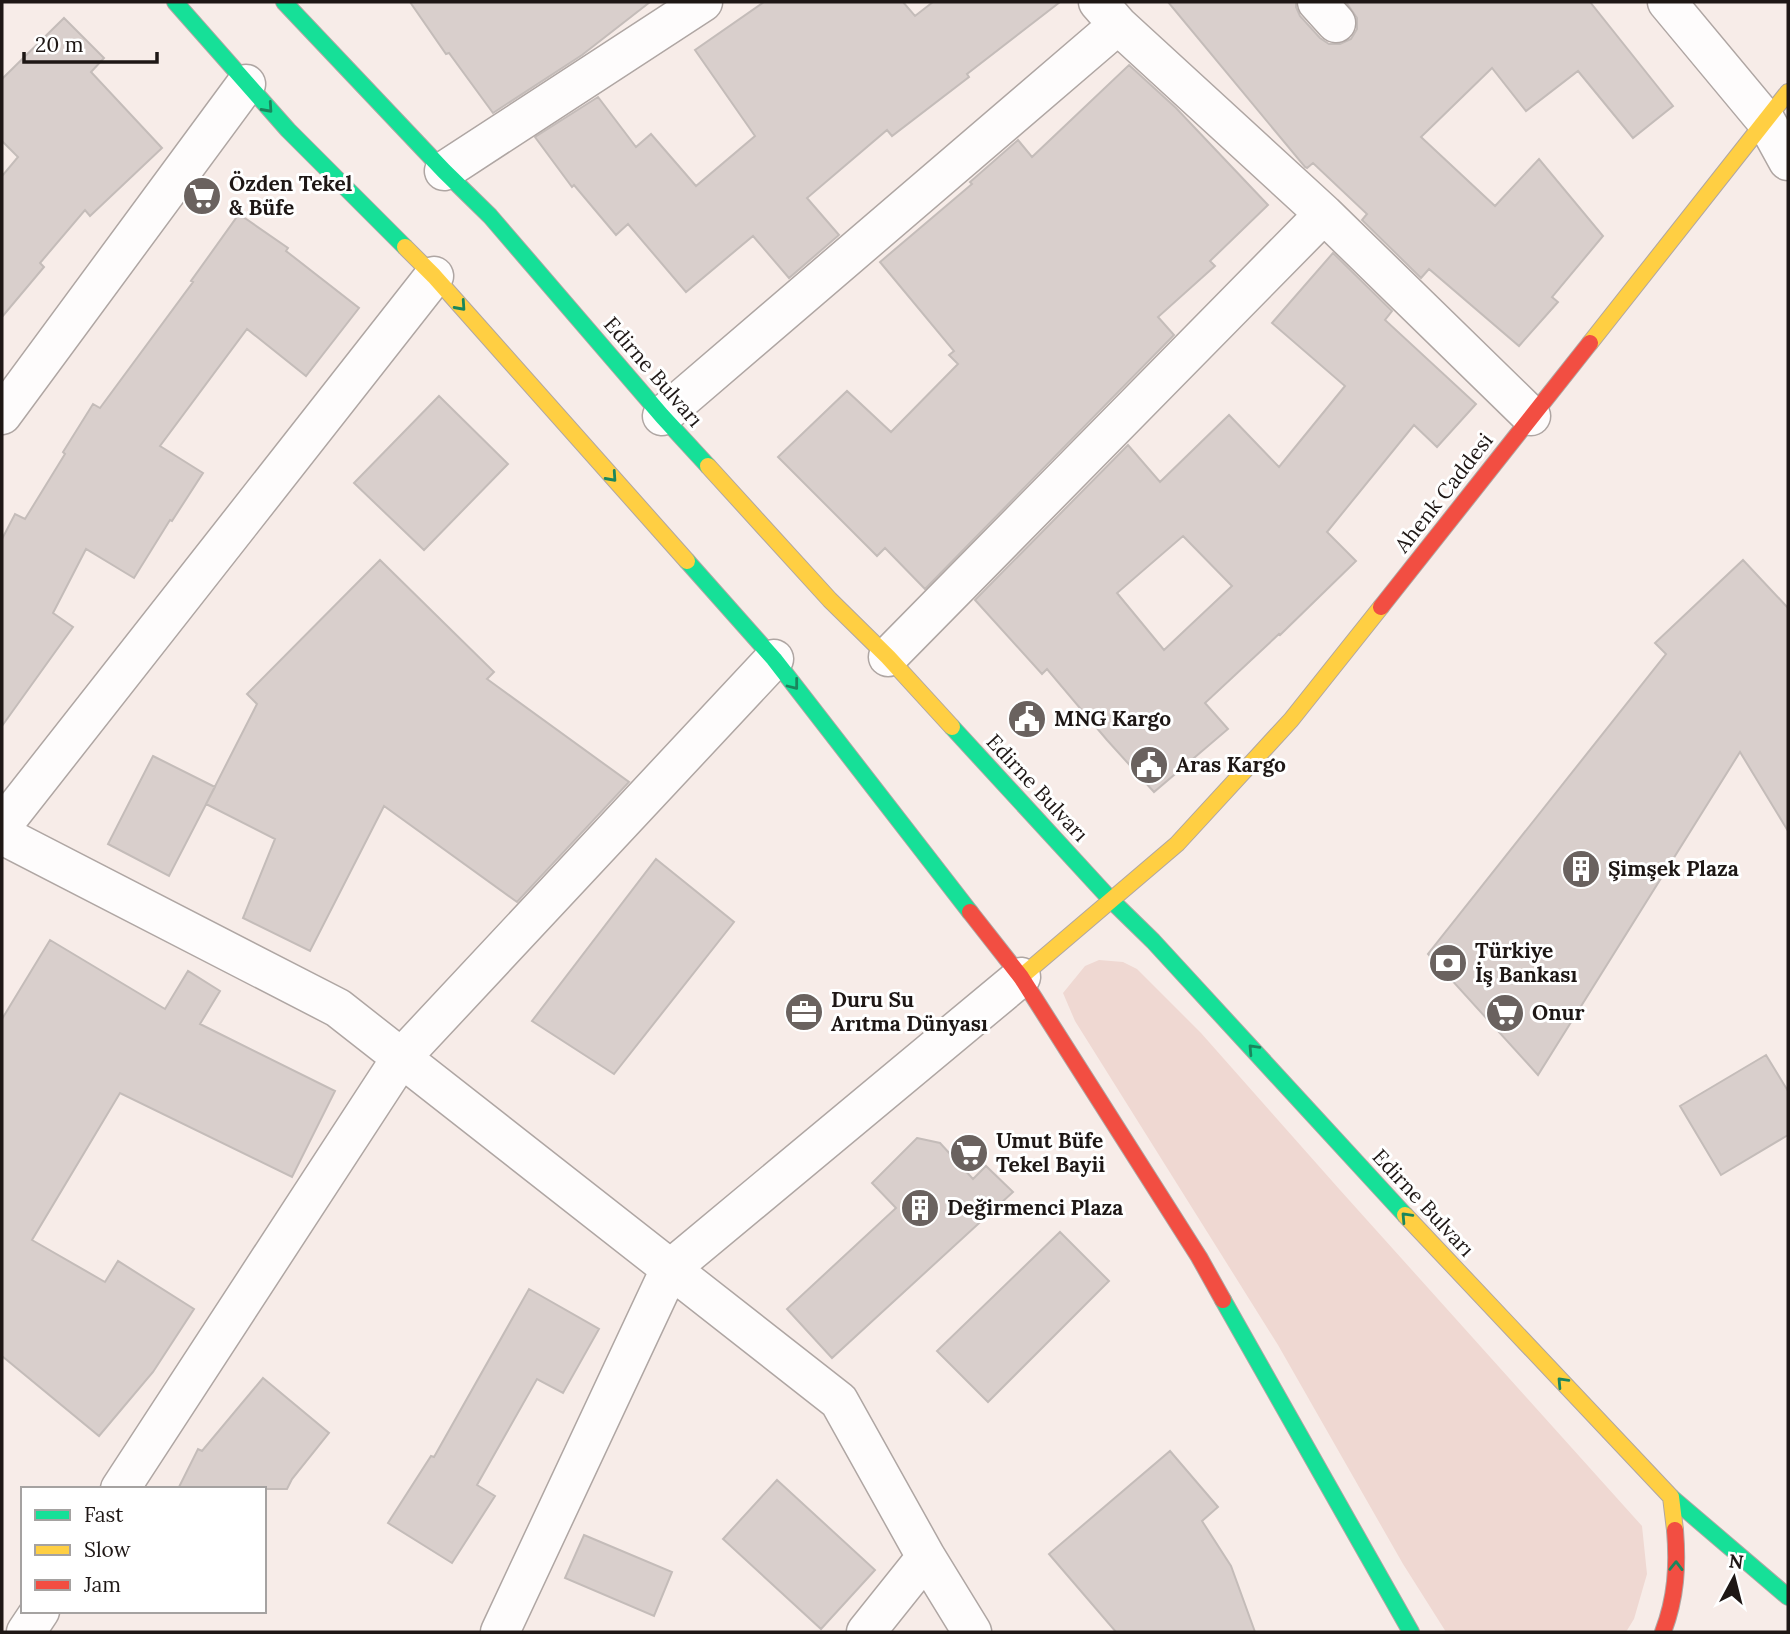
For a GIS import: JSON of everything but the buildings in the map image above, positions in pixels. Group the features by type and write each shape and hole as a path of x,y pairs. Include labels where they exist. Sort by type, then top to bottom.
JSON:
{"main road":[{"path":"175,2 288,130 434,276 775,659 1021,977 1199,1257 1411,1632"},
{"name":"Edirne Bulvarı","path":"284,2 490,216 662,416 830,600 888,657 1111,900 1163,951 1405,1216 1671,1497 1788,1597"},
{"name":"Ahenk Caddesi","path":"1021,977 1177,844 1291,720 1777,106"},
{"path":"1663,1632 1674,1598 1677,1572 1671,1497"}],"street":[{"path":"444,171 703,2"},
{"path":"1667,2 1777,106 1788,161"},
{"path":"662,416 1108,13 1324,214 1531,416"},
{"path":"2,415 246,84"},
{"path":"888,657 1324,214"},
{"path":"2,826 434,276"},
{"path":"121,1487 401,1058 775,659"},
{"path":"2,835 338,1008 839,1401 926,1557 972,1632"},
{"path":"500,1632 670,1269 1021,977"},
{"path":"866,1632 926,1557"},
{"path":"26,1632 39,1613"}],"shaded area":[{"path":"1099,960 1123,962 1137,969 1201,1033 1642,1526 1647,1574 1634,1619 1626,1632 1446,1632 1403,1564 1278,1345 1075,1021 1063,993 1085,966"}],"traffic: fast":[{"path":"175,2 288,130 405,247"},
{"path":"284,2 490,216 708,466"},
{"path":"687,561 774,659 970,912"},
{"path":"952,727 1405,1215"},
{"path":"1223,1300 1411,1632"},
{"path":"1671,1497 1788,1597"}],"traffic: slow":[{"path":"1590,343 1788,92"},
{"path":"405,247 434,276 687,561"},
{"path":"708,466 830,600 888,657 952,727"},
{"path":"1021,977 1177,844 1291,720 1381,607"},
{"path":"1405,1215 1671,1497 1675,1530"}],"traffic: jam":[{"path":"1381,607 1590,343"},
{"path":"970,912 1021,977 1199,1257 1223,1300"},
{"path":"1663,1632 1675,1582 1675,1530"}],"place":[{"name":"Özden Tekel & Büfe","path":"202,196"},
{"name":"MNG Kargo","path":"1027,719"},
{"name":"Aras Kargo","path":"1149,765"},
{"name":"Şimşek Plaza","path":"1581,869"},
{"name":"Türkiye İş Bankası","path":"1448,963"},
{"name":"Duru Su Arıtma Dünyası","path":"804,1012"},
{"name":"Onur","path":"1505,1013"},
{"name":"Umut Büfe Tekel Bayii","path":"969,1153"},
{"name":"Değirmenci Plaza","path":"920,1208"}]}
